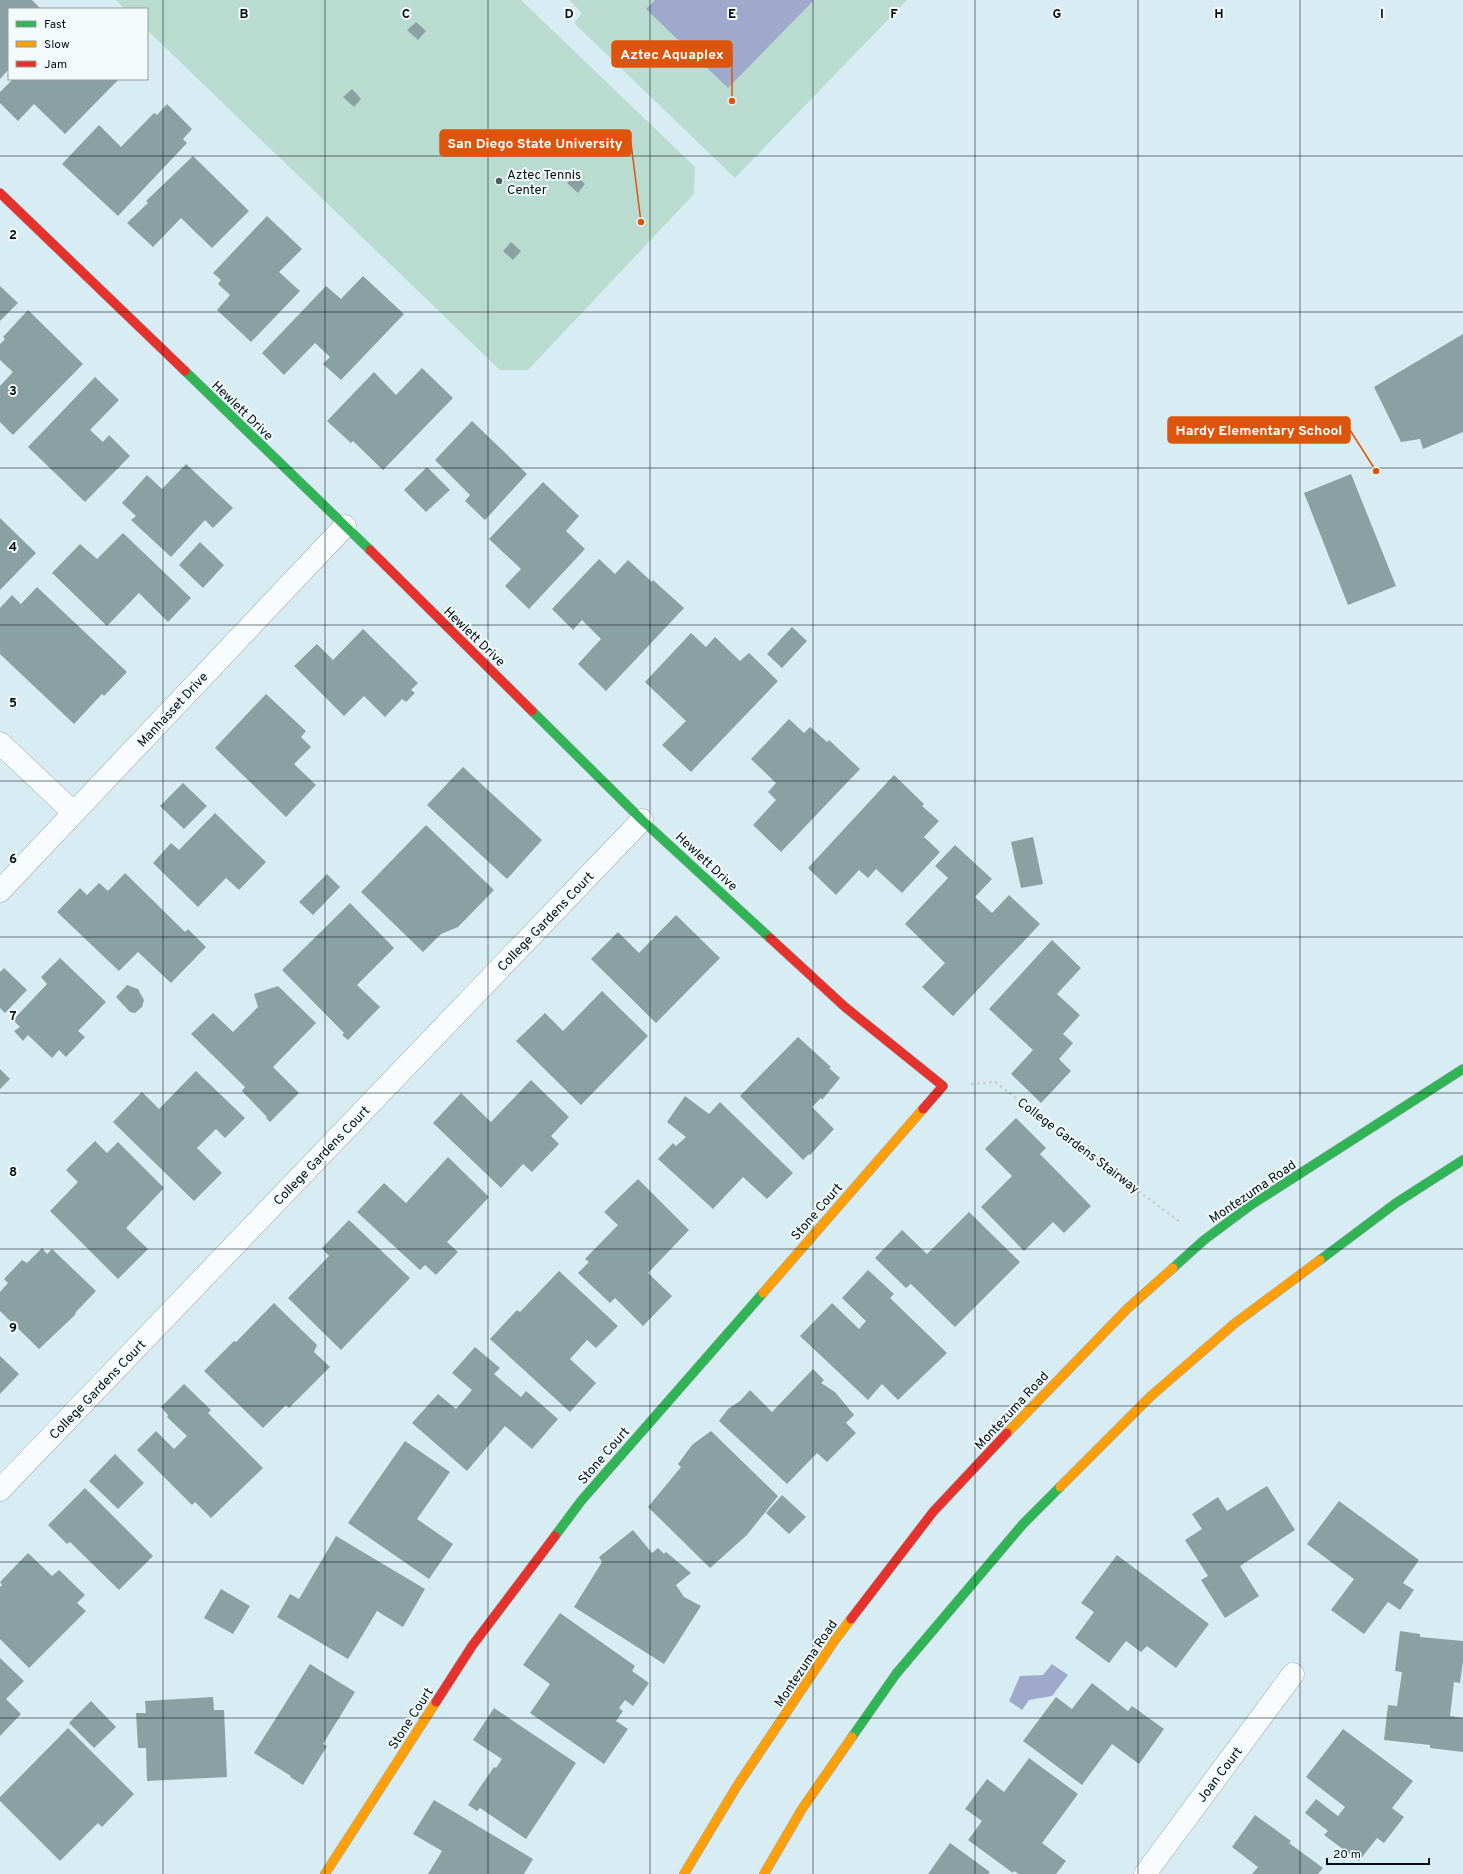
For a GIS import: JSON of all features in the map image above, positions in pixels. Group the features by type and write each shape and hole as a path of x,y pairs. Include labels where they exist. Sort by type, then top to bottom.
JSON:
{"street":[{"name":"Hewlett Drive","path":"0,193 345,526 642,820 845,1007 943,1086"},
{"name":"Manhasset Drive","path":"0,892 345,526"},
{"path":"0,743 74,814"},
{"name":"College Gardens Court","path":"0,1490 642,820"},
{"name":"Montezuma Road","path":"684,1874 738,1786 835,1640 934,1512 1049,1388 1127,1309 1204,1240 1251,1205 1463,1069"},
{"name":"Stone Court","path":"325,1874 472,1646 581,1500 943,1086"},
{"path":"764,1874 802,1809 896,1674 1023,1524 1151,1396 1234,1324 1396,1203 1463,1160"},
{"name":"Joan Court","path":"1145,1874 1293,1674"}],"path":[{"name":"College Gardens Stairway","path":"943,1086 995,1082 1204,1240"}],"green space":[{"name":"Aztec Tennis Center","path":"116,0 521,0 695,167 694,194 528,370 500,370 148,31 148,8 124,8"},
{"path":"569,0 907,0 735,178 574,23 582,13"}],"water":[{"path":"655,0 814,0 728,88 646,9"},
{"path":"1052,1664 1068,1675 1052,1696 1029,1700 1022,1710 1009,1701 1020,1676 1043,1675"}],"building":[{"path":"0,0 32,0 40,8 8,8 8,70 0,79"},
{"path":"416,22 426,31 418,40 407,30"},
{"path":"12,80 118,80 65,134 34,104 18,121 0,103 0,92"},
{"path":"352,89 361,99 354,107 343,97"},
{"path":"167,104 192,129 183,139 187,143 118,216 62,164 99,125 121,147 154,113 157,115"},
{"path":"193,156 249,211 212,248 181,218 153,247 127,223 148,203 146,201"},
{"path":"576,175 585,184 578,193 567,183"},
{"path":"267,216 302,249 279,272 300,291 251,342 217,310 230,295 218,284 221,280 213,273"},
{"path":"511,242 521,251 513,260 503,251"},
{"path":"363,276 404,314 341,380 323,364 330,357 315,343 284,375 262,353 326,286 341,299"},
{"path":"0,286 18,303 0,321"},
{"path":"28,310 83,364 13,435 0,422 0,386 13,372 0,360 0,344 5,339 3,337"},
{"path":"1463,334 1463,432 1423,449 1420,439 1401,442 1374,387"},
{"path":"422,368 453,398 383,470 353,441 351,443 327,421 374,372 396,395"},
{"path":"95,377 119,400 90,430 103,442 109,435 130,456 85,502 28,447"},
{"path":"472,421 527,474 485,520 465,501 470,495 435,460"},
{"path":"186,464 233,508 213,528 205,520 171,557 131,520 136,516 122,503 147,475 162,489"},
{"path":"427,467 450,490 426,512 404,490"},
{"path":"1351,474 1396,586 1348,605 1304,493"},
{"path":"543,482 579,516 566,531 585,549 529,609 505,586 521,569 489,539"},
{"path":"0,518 36,553 0,590"},
{"path":"123,533 191,598 168,622 139,593 107,626 52,573 80,544 97,559"},
{"path":"200,542 224,565 203,588 179,565"},
{"path":"599,559 615,574 628,560 684,608 606,691 578,664 601,639 582,620 573,630 552,609"},
{"path":"37,587 127,672 104,696 102,694 74,724 0,654 0,608 12,595 21,604"},
{"path":"792,627 807,641 782,668 767,654"},
{"path":"363,629 418,683 411,690 415,693 406,702 402,699 385,717 364,696 344,716 294,666 317,644 333,660"},
{"path":"691,633 706,647 715,637 740,661 749,653 778,681 691,772 662,745 686,721 645,682"},
{"path":"266,694 306,731 301,737 311,747 294,764 316,785 286,817 215,748"},
{"path":"789,719 804,733 810,727 827,742 829,740 860,769 781,852 753,825 776,800 768,792 776,783 751,759"},
{"path":"463,767 542,840 507,879 427,805"},
{"path":"894,775 924,804 922,806 939,821 924,837 940,852 902,893 876,869 868,878 859,870 836,895 808,868"},
{"path":"183,783 207,806 184,829 160,806"},
{"path":"215,813 266,862 239,890 226,878 198,907 153,863 171,843 179,850"},
{"path":"426,825 494,890 458,927 441,934 423,952 361,892"},
{"path":"1033,837 1043,884 1021,888 1011,842"},
{"path":"955,845 992,879 975,897 992,913 1009,895 1040,924 953,1016 922,987 945,963 905,924 948,878 935,866"},
{"path":"125,873 185,932 188,929 206,947 171,983 138,952 119,971 57,912 80,888 87,895 99,883 108,891"},
{"path":"327,874 340,887 313,915 299,902"},
{"path":"350,903 394,948 357,985 380,1007 348,1040 342,1035 344,1033 282,970"},
{"path":"676,915 720,958 656,1023 591,959 618,932 639,953"},
{"path":"1052,940 1081,968 1057,994 1080,1015 1063,1034 1073,1043 1059,1059 1071,1071 1041,1103 1011,1074 1033,1050 989,1009"},
{"path":"60,958 106,1002 78,1031 85,1037 66,1057 59,1050 52,1058 28,1035 23,1041 14,1031 20,1027 13,1020 47,984 41,977"},
{"path":"4,968 27,990 5,1013 0,1008 0,972"},
{"path":"127,985 138,989 144,1000 142,1007 135,1013 130,1012 116,997"},
{"path":"278,986 316,1023 273,1067 299,1093 270,1122 242,1091 245,1087 191,1034 213,1013 233,1032 258,1007 254,994"},
{"path":"602,991 648,1036 581,1105 516,1041 545,1013 563,1031"},
{"path":"798,1037 831,1067 829,1068 840,1078 822,1100 821,1098 812,1107 834,1129 810,1155 809,1154 803,1160 740,1096"},
{"path":"0,1069 10,1079 0,1089"},
{"path":"196,1071 245,1118 225,1138 216,1129 197,1148 222,1173 194,1201 113,1122 142,1092 159,1109"},
{"path":"531,1080 569,1117 551,1136 559,1144 532,1172 523,1164 501,1188 433,1123 461,1093 491,1122"},
{"path":"685,1096 709,1114 720,1102 793,1173 767,1199 743,1177 713,1209 658,1159 673,1143 676,1146 686,1137 667,1122"},
{"path":"1016,1118 1046,1148 1040,1154 1091,1206 1064,1233 1053,1222 1024,1251 981,1207 1012,1176 985,1149"},
{"path":"95,1141 107,1153 118,1142 164,1188 126,1228 148,1249 118,1279 50,1211 78,1182 66,1170"},
{"path":"448,1157 489,1197 447,1242 458,1252 436,1275 425,1265 420,1270 357,1212 384,1183 406,1203"},
{"path":"638,1179 689,1230 648,1273 672,1296 643,1326 615,1298 610,1303 578,1273 589,1262 585,1259 618,1225 604,1212"},
{"path":"969,1212 1020,1262 955,1327 911,1284 906,1288 875,1258 902,1230 927,1254"},
{"path":"349,1220 410,1278 341,1350 288,1298 329,1256 322,1248"},
{"path":"42,1248 47,1254 52,1249 96,1291 75,1313 76,1314 39,1349 0,1311 0,1292 8,1283 4,1279 22,1260 27,1263"},
{"path":"868,1270 894,1294 890,1298 947,1353 898,1400 882,1384 868,1400 800,1336 832,1303 859,1329 866,1321 842,1298"},
{"path":"559,1271 618,1326 596,1348 587,1340 570,1359 596,1383 570,1412 490,1339 517,1310 520,1312"},
{"path":"274,1303 317,1345 314,1352 330,1367 289,1408 286,1405 263,1428 204,1371 234,1341 236,1342"},
{"path":"475,1347 500,1368 494,1374 521,1397 526,1391 558,1419 532,1449 505,1426 467,1471 412,1423 438,1394 456,1409 472,1390 452,1373"},
{"path":"0,1356 19,1374 0,1394"},
{"path":"813,1369 824,1380 821,1383 835,1392 854,1415 846,1423 856,1433 827,1462 817,1453 787,1484 719,1421 728,1409 740,1401 750,1390 772,1412"},
{"path":"184,1384 211,1410 208,1413 263,1468 211,1518 195,1502 192,1505 137,1450 156,1431 174,1449 187,1436 167,1417 168,1415 161,1407"},
{"path":"711,1431 778,1496 747,1535 710,1568 648,1507 681,1467 678,1464 692,1445"},
{"path":"405,1441 450,1472 417,1519 453,1544 429,1579 348,1523"},
{"path":"115,1454 144,1483 118,1509 89,1481"},
{"path":"1267,1486 1295,1530 1240,1566 1259,1596 1225,1618 1201,1580 1208,1576 1185,1540 1202,1529 1192,1514 1218,1497 1227,1511"},
{"path":"85,1488 153,1556 119,1590 70,1542 67,1544 48,1525"},
{"path":"782,1495 806,1517 789,1534 766,1513"},
{"path":"1339,1501 1419,1560 1403,1583 1414,1590 1400,1610 1388,1602 1364,1634 1331,1610 1354,1579 1307,1544"},
{"path":"633,1530 652,1553 658,1548 664,1554 666,1552 691,1573 676,1585 684,1597 701,1606 664,1664 574,1607 602,1562 599,1557"},
{"path":"336,1536 425,1589 403,1627 377,1611 348,1659 277,1617 290,1594 299,1599"},
{"path":"28,1553 52,1576 59,1570 85,1595 77,1603 86,1611 29,1668 0,1639 0,1587 2,1585 0,1582"},
{"path":"1117,1555 1209,1624 1176,1668 1147,1646 1141,1652 1126,1641 1109,1663 1075,1638 1094,1612 1081,1603"},
{"path":"221,1589 250,1606 233,1634 204,1618"},
{"path":"560,1613 635,1666 632,1671 649,1683 633,1706 625,1700 619,1708 623,1711 616,1721 628,1729 604,1764 530,1713 550,1684 523,1665"},
{"path":"1400,1631 1420,1634 1420,1637 1463,1641 1463,1661 1460,1683 1454,1682 1450,1716 1463,1718 1463,1752 1430,1748 1430,1745 1384,1740 1388,1705 1397,1706 1402,1672 1395,1671"},
{"path":"0,1658 24,1681 6,1699 21,1714 0,1736"},
{"path":"310,1664 355,1692 323,1744 327,1746 303,1785 254,1753"},
{"path":"1092,1683 1128,1711 1132,1706 1164,1729 1139,1764 1112,1744 1082,1785 1023,1741 1056,1697 1072,1709"},
{"path":"213,1697 214,1710 224,1710 227,1777 147,1781 146,1748 138,1748 136,1713 146,1713 145,1701"},
{"path":"91,1701 116,1727 94,1748 69,1723"},
{"path":"494,1708 576,1763 526,1839 480,1808 477,1811 468,1805 494,1767 496,1768 502,1759 473,1740"},
{"path":"68,1728 134,1794 102,1827 98,1823 60,1861 0,1801 0,1797"},
{"path":"1343,1729 1413,1781 1392,1808 1404,1817 1384,1843 1377,1838 1359,1861 1324,1835 1328,1831 1305,1813 1316,1799 1338,1816 1345,1807 1306,1777"},
{"path":"1029,1758 1078,1794 1042,1843 1066,1861 1056,1874 1019,1874 1014,1871 1013,1873 968,1840 982,1821 965,1809 987,1779 1004,1792"},
{"path":"434,1800 533,1859 524,1874 428,1874 442,1851 413,1834"},
{"path":"1255,1815 1291,1841 1289,1843 1323,1868 1318,1874 1252,1874 1258,1867 1232,1847"},
{"path":"950,1843 990,1872 988,1874 928,1874"}],"traffic: fast":[{"path":"185,371 370,550"},
{"path":"532,711 642,820 770,938"},
{"path":"1173,1268 1204,1240 1251,1205 1463,1069"},
{"path":"1320,1260 1396,1203 1463,1160"},
{"path":"555,1536 581,1501 763,1293"},
{"path":"852,1737 896,1674 1023,1524 1060,1487"}],"traffic: slow":[{"path":"763,1293 923,1109"},
{"path":"1060,1487 1151,1396 1234,1324 1320,1260"},
{"path":"1007,1433 1127,1309 1173,1268"},
{"path":"684,1874 737,1786 835,1640 851,1619"},
{"path":"325,1874 436,1702"},
{"path":"764,1874 802,1809 852,1737"}],"traffic: jam":[{"path":"0,193 185,371"},
{"path":"370,550 532,711"},
{"path":"770,938 845,1007 943,1086 923,1109"},
{"path":"851,1619 933,1512 1007,1433"},
{"path":"436,1702 472,1646 555,1536"}],"place":[{"name":"Aztec Aquaplex","path":"732,101"},
{"name":"Aztec Tennis Center","path":"499,181"},
{"name":"San Diego State University","path":"641,222"},
{"name":"Hardy Elementary School","path":"1376,471"}]}
